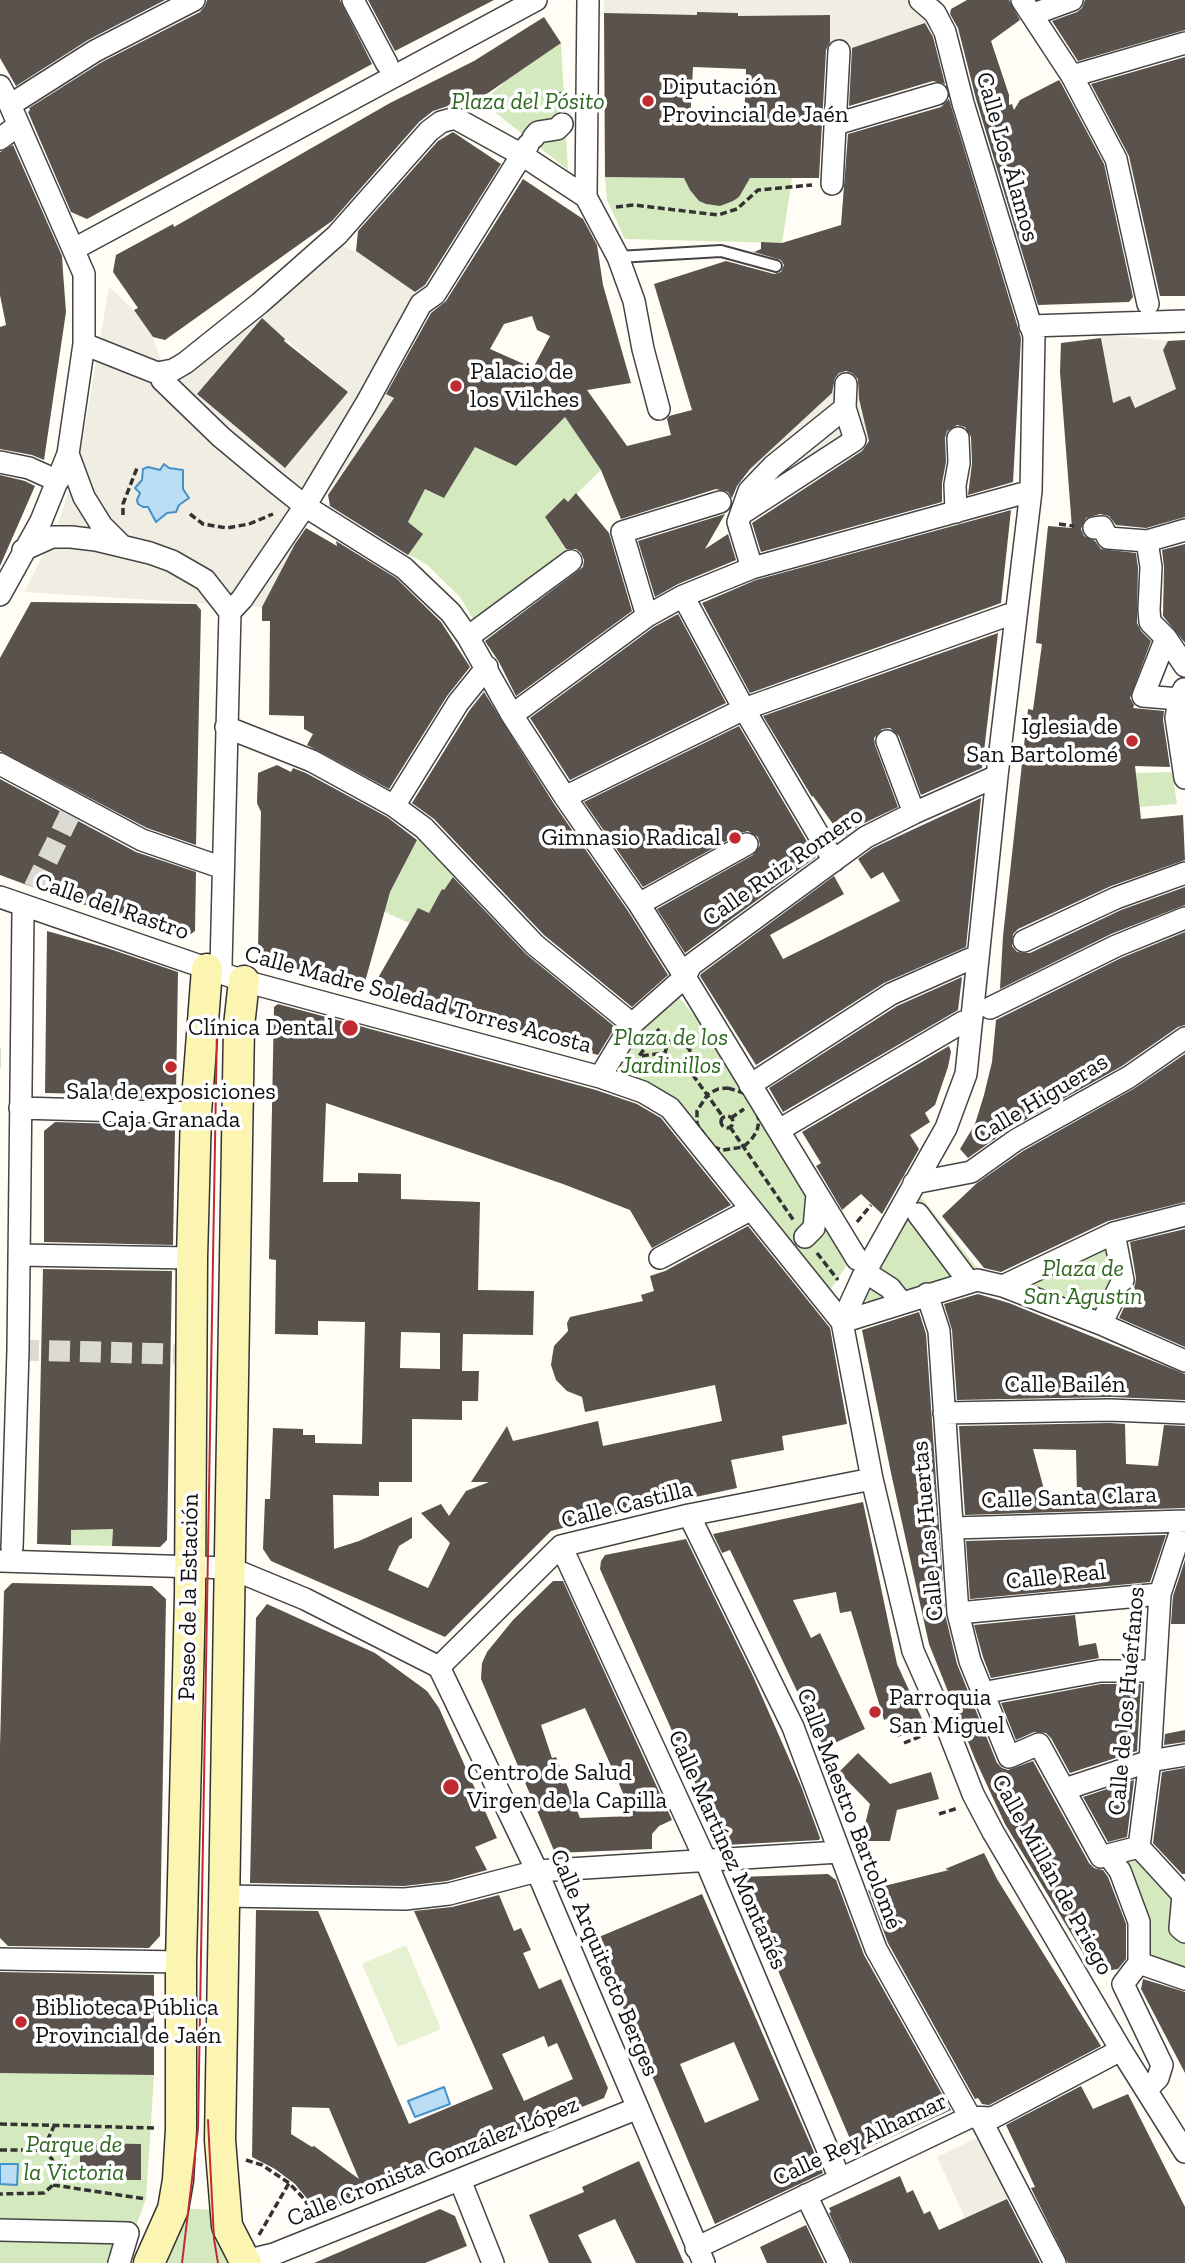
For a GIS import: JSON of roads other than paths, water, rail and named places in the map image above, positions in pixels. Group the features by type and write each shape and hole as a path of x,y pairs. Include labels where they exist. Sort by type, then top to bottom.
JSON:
{"main road":[{"name":"Paseo de la Estación","path":"149,2263 173,2209 181,2129 181,1962 196,1113 224,972"},
{"name":"Paseo de la Estación","path":"224,972 239,1026 220,2140 227,2226 245,2262"}],"street":[{"path":"0,595 41,521 68,454 84,344 84,274 5,95 194,0"},
{"path":"353,0 387,64"},
{"path":"74,249 537,0"},
{"path":"586,197 588,0"},
{"path":"1072,0 1028,7 1072,76 1116,159 1148,304"},
{"name":"Calle Los Álamos","path":"842,1322 861,1266 946,1128 965,1074 1031,491 1034,336 963,103 945,32 931,1"},
{"path":"1072,76 1185,43"},
{"path":"832,184 839,51"},
{"path":"836,124 937,94"},
{"path":"230,612 242,599 305,506 366,404 421,304 435,294 538,132 557,129 562,116"},
{"path":"84,344 157,373 173,370 218,338 337,235 429,131 441,121 456,118 528,146 586,197 618,257 634,300 659,409"},
{"path":"0,139 17,126"},
{"path":"1030,326 1185,321"},
{"path":"162,380 221,437 305,506 404,568 451,613 486,667 512,715 639,904 861,1266 890,1288 901,1302"},
{"path":"741,514 855,440 845,408 846,384"},
{"path":"752,568 738,522 749,491 845,408"},
{"path":"956,512 958,438"},
{"path":"68,454 84,497 102,526 122,546"},
{"path":"0,462 29,468 58,481"},
{"path":"512,715 647,616 683,596 752,568 1020,494"},
{"path":"647,616 622,532 720,502"},
{"path":"1094,528 1102,527 1108,538 1147,541 1185,530"},
{"path":"23,551 52,537 71,537 150,553 191,570 205,580 230,612 223,867 224,972"},
{"path":"1147,541 1151,567 1150,622 1166,638 1185,666"},
{"path":"468,637 570,561"},
{"path":"683,596 744,709 834,861"},
{"path":"565,797 744,709 1008,615"},
{"path":"1166,638 1143,696 1181,706 1185,778"},
{"path":"394,806 458,703 486,667"},
{"path":"226,727 312,761 394,806 424,828 535,946 632,1024"},
{"path":"887,741 914,813"},
{"path":"0,764 73,806 142,840 223,867"},
{"name":"Calle Ruiz Romero","path":"600,1077 632,1024 685,978 691,965 866,837 997,776"},
{"path":"639,904 747,844"},
{"path":"1024,941 1116,898 1185,873"},
{"name":"Calle del Rastro","path":"0,897 224,972"},
{"path":"28,899 11,1061 20,1108 19,1255 6,1555 230,1568 305,1600 439,1667"},
{"path":"990,1008 1116,946 1185,918"},
{"path":"751,1084 891,994 970,959"},
{"name":"Calle Madre Soledad Torres Acosta","path":"224,972 600,1077 643,1092 670,1108 842,1322"},
{"path":"779,1130 963,1022"},
{"name":"Calle Higueras","path":"914,1183 971,1172 1016,1140 1129,1077 1185,1038"},
{"path":"20,1108 196,1113"},
{"path":"805,1237 814,1228 817,1194"},
{"path":"660,1258 750,1210"},
{"path":"918,1214 969,1282"},
{"path":"1003,1286 1114,1233 1185,1215"},
{"path":"1101,1324 1123,1280 1114,1233"},
{"path":"19,1255 192,1258"},
{"path":"842,1322 977,1280 1003,1286 1101,1324 1185,1361"},
{"name":"Calle Las Huertas","path":"927,1294 939,1331 958,1613 970,1661 1009,1757 1039,1744 1101,1857 1108,1855"},
{"name":"Calle Millán de Priego","path":"842,1322 872,1479 913,1651 973,1794 993,1832 1121,2050 1185,2152"},
{"name":"Calle Bailén","path":"944,1413 1110,1410 1185,1413"},
{"name":"Calle Castilla","path":"439,1667 561,1546 689,1515 872,1479"},
{"name":"Calle Maestro Bartolomé","path":"689,1515 793,1727 876,1949 975,2118 1055,2263"},
{"name":"Calle Santa Clara","path":"954,1528 1184,1521"},
{"name":"Calle de los Huérfanos","path":"1139,1847 1150,1761 1160,1594 1184,1521"},
{"name":"Calle Martínez Montañés","path":"561,1546 705,1859 840,2179"},
{"name":"Calle Real","path":"958,1613 1160,1594"},
{"name":"Calle Arquitecto Berges","path":"439,1667 537,1871 700,2255"},
{"path":"982,1693 1100,1671 1154,1671"},
{"path":"1065,1788 1150,1761 1185,1755"},
{"path":"1146,2090 1158,2078 1162,2065 1123,1984 1139,1963 1139,1922 1120,1871 1108,1855 1139,1847 1183,1895 1180,1928 1185,1932"},
{"path":"224,1896 405,1899 449,1894 537,1871 839,1852"},
{"path":"0,1959 181,1962"},
{"path":"1139,1963 1185,1979"},
{"name":"Calle Rey Alhamar","path":"700,2255 806,2195 975,2118 992,2119 1121,2050"},
{"name":"Calle Cronista González López","path":"245,2262 274,2254 638,2108"},
{"path":"460,2180 493,2263"},
{"path":"806,2195 839,2263"},
{"path":"0,2230 128,2233 119,2263"}],"lane":[{"path":"618,257 721,251 776,266"}],"water":[{"path":"164,464 169,468 183,470 183,489 189,498 179,505 176,512 167,513 156,522 148,507 138,504 140,493 135,488 142,480 143,469 148,467 160,470"},
{"path":"444,2087 450,2104 415,2117 408,2101"},
{"path":"0,2164 18,2164 17,2185 0,2184"}],"tunnel":[{"path":"34,888 72,810"},
{"path":"18,1350 175,1354"}],"tram line":[{"path":"182,2263 198,2129 217,1027"},
{"path":"208,2120 214,2239 218,2263"}],"place":[{"name":"Diputación Provincial de Jaén","path":"648,101"},
{"name":"Palacio de los Vilches","path":"456,386"},
{"name":"Iglesia de San Bartolomé","path":"1132,741"},
{"name":"Gimnasio Radical","path":"735,838"},
{"name":"Clínica Dental","path":"350,1028"},
{"name":"Sala de exposiciones Caja Granada","path":"171,1067"},
{"name":"Parroquia San Miguel","path":"875,1712"},
{"name":"Centro de Salud Virgen de la Capilla","path":"451,1787"},
{"name":"Biblioteca Pública Provincial de Jaén","path":"21,2022"}],"park label":[{"name":"Plaza del Pósito","path":"528,102"},
{"name":"Plaza de los Jardinillos","path":"671,1052"},
{"name":"Plaza de San Agustín","path":"1083,1283"},
{"name":"Parque de la Victoria","path":"74,2159"}]}
